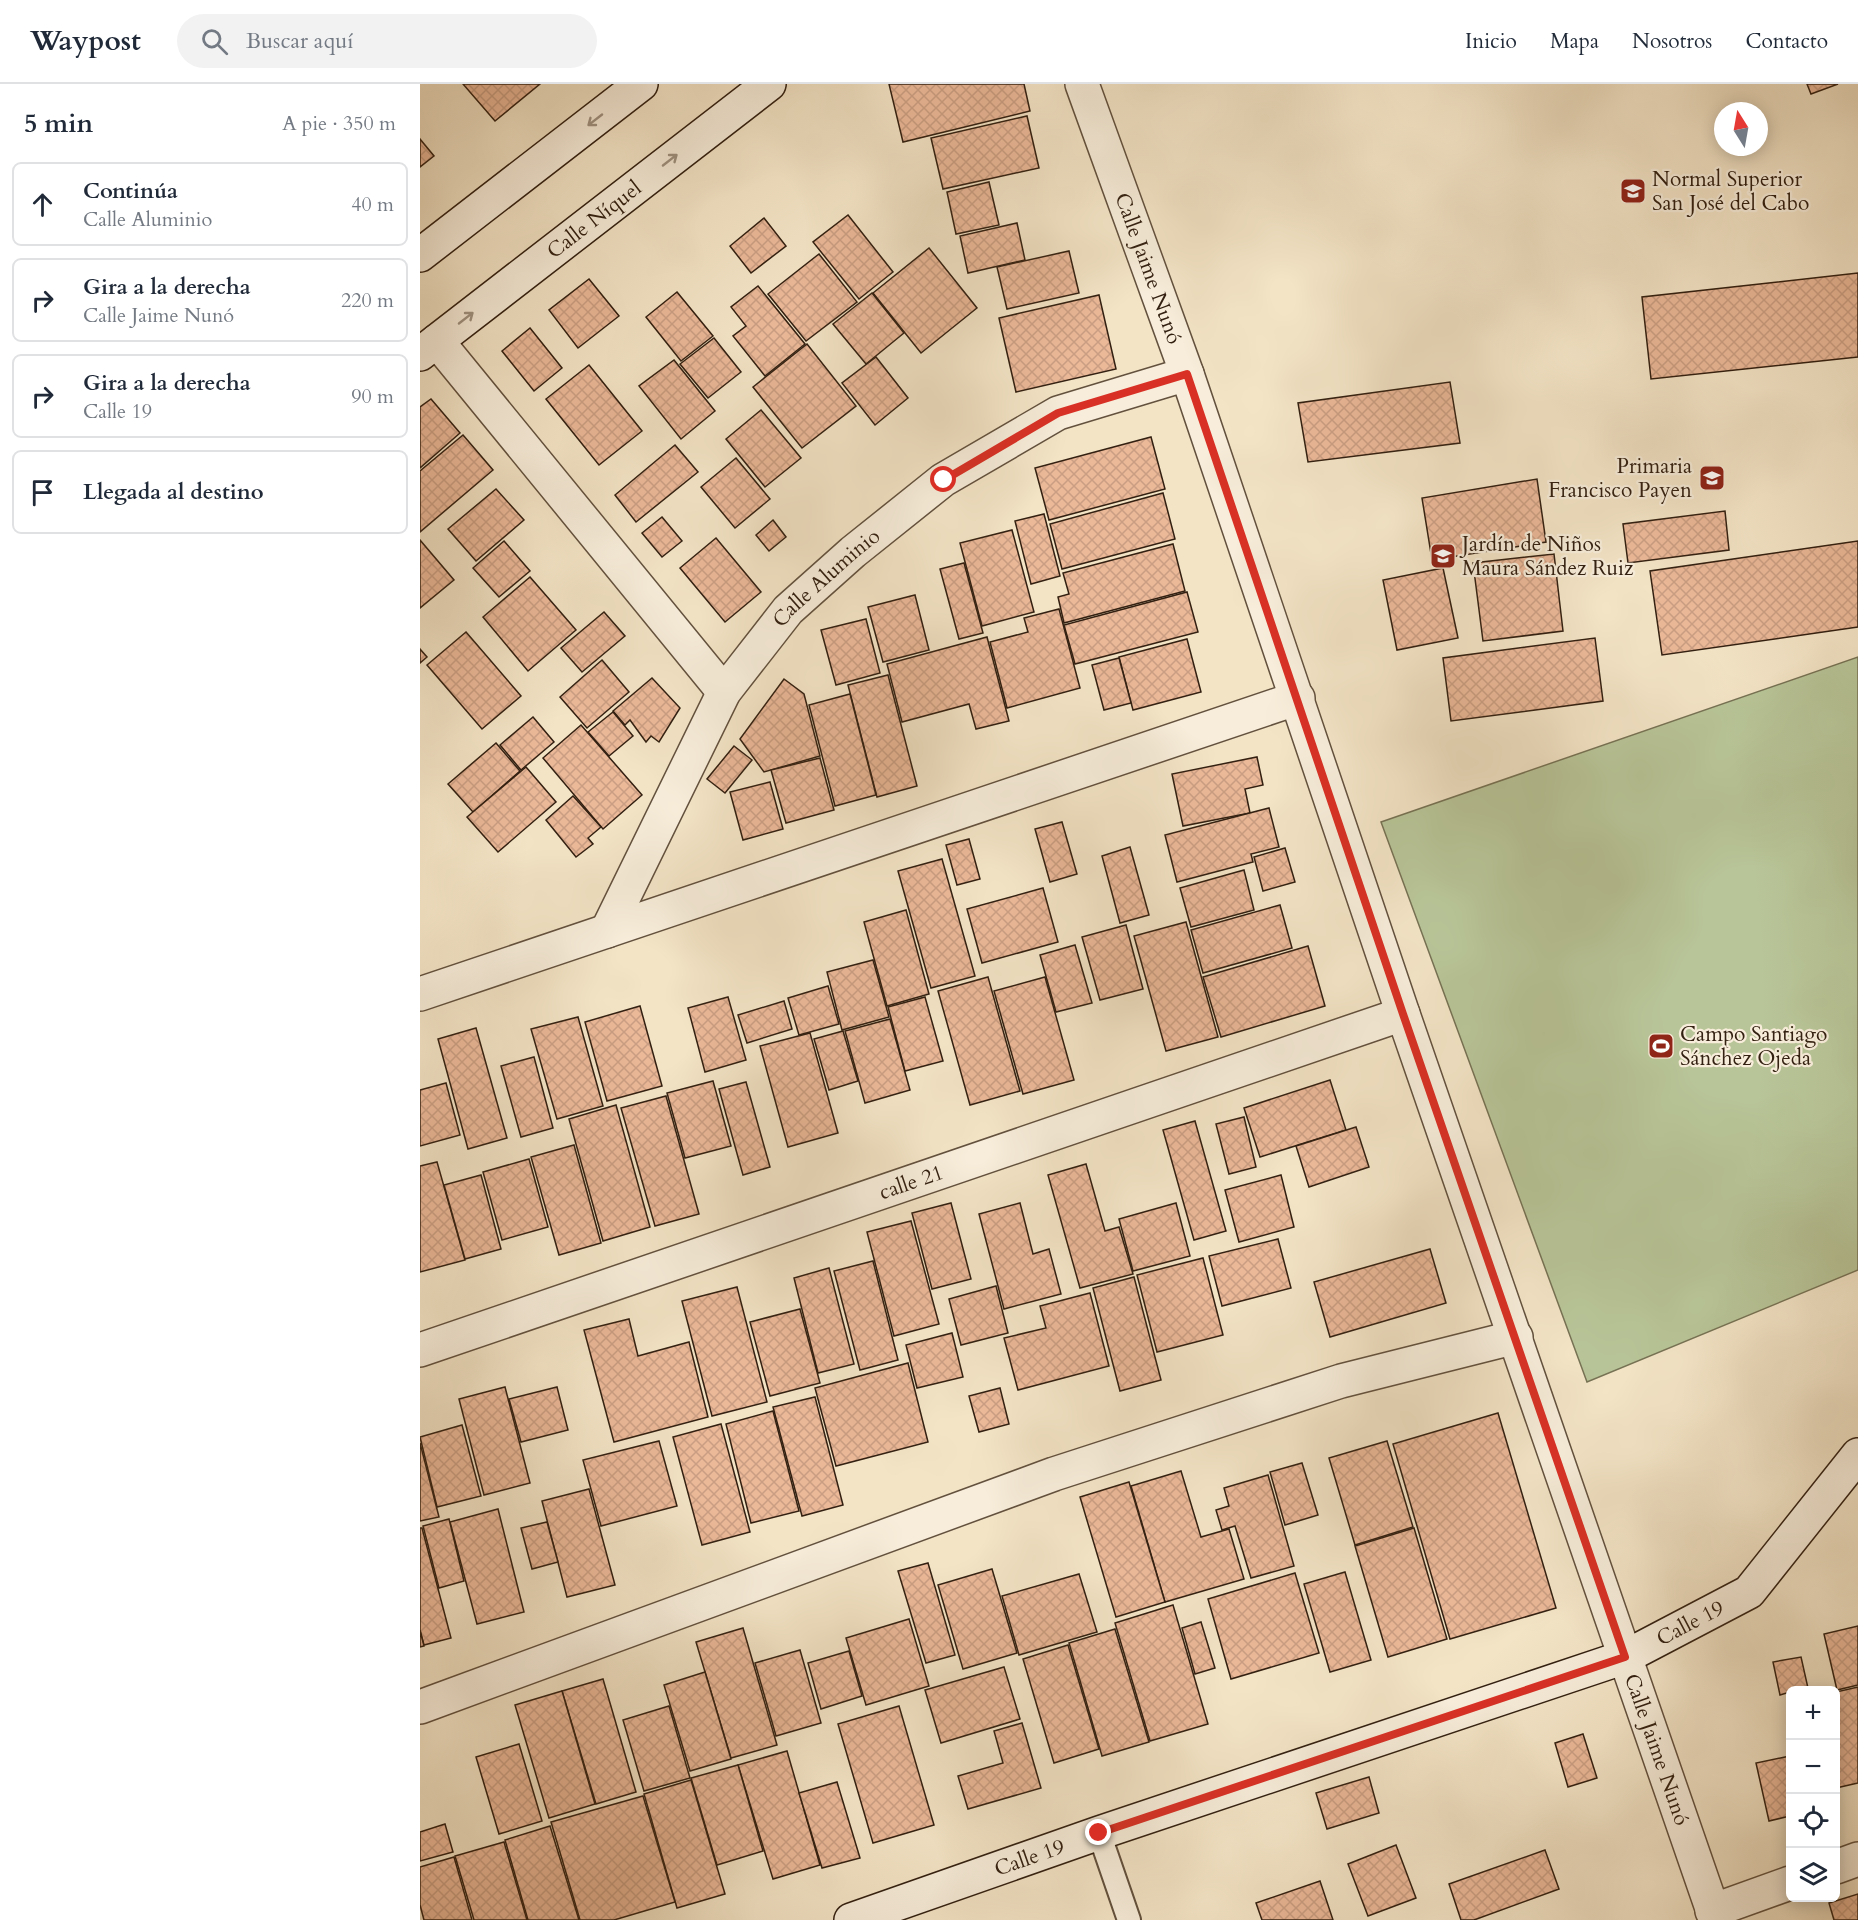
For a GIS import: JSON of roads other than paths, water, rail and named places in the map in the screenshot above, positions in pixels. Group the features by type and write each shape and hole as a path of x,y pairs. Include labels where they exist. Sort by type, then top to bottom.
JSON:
{"street":[{"path":"420,255 641,84"},
{"name":"Calle Níquel","path":"428,347 769,84"},
{"name":"Calle Jaime Nunó","path":"1082,84 1187,374 1403,1014 1714,1915"},
{"path":"428,347 724,692"},
{"name":"Calle Aluminio","path":"608,931 724,692 788,610 853,552 944,480 1058,413 1187,374"},
{"path":"420,994 1298,698"},
{"name":"calle 21","path":"420,1350 1403,1014"},
{"path":"420,1707 1054,1474 1341,1381 1516,1337"},
{"name":"Calle 19","path":"852,1920 1099,1833 1625,1657 1749,1592 1858,1455"},
{"path":"1840,1866 1858,1859"},
{"path":"1714,1915 1786,1885"}],"lane":[{"path":"1099,1833 1129,1920"}],"place":[{"name":"Normal Superior San José del Cabo","path":"1633,191"},
{"name":"Primaria Francisco Payen","path":"1712,478"},
{"name":"Jardín de Niños Maura Sández Ruiz","path":"1443,556"},
{"name":"Campo Santiago Sánchez Ojeda","path":"1661,1046"}]}
